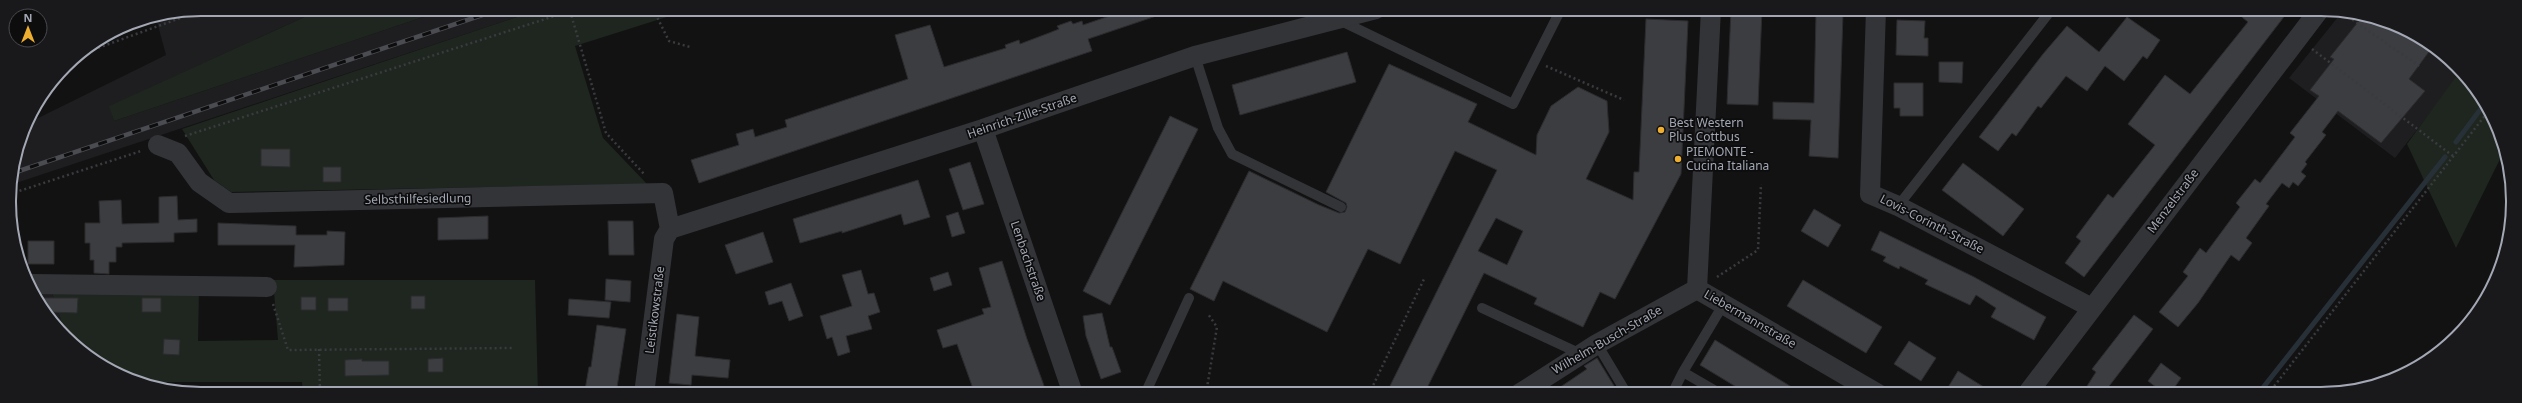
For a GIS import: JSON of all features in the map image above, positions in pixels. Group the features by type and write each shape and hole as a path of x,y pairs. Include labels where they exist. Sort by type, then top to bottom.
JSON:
{"street":[{"name":"Heinrich-Zille-Straße","path":"670,229 983,129 1195,56 1349,16"},
{"name":"Liebermannstraße","path":"1711,16 1697,289 1866,387"},
{"name":"Lovis-Corinth-Straße","path":"1876,16 1870,194 1898,206 2092,308"},
{"name":"Menzelstraße","path":"2032,387 2314,16"},
{"name":"Lenbachstraße","path":"983,129 1072,387"},
{"name":"Selbsthilfesiedlung","path":"158,145 178,153 198,182 230,203 663,193"},
{"path":"663,193 670,229"},
{"name":"Leistikowstraße","path":"645,387 664,239 670,229"},
{"path":"35,284 268,287"},
{"name":"Wilhelm-Busch-Straße","path":"1530,387 1589,349 1697,289"}],"lane":[{"path":"1338,19 1513,104 1558,16"},
{"path":"1898,206 2047,16"},
{"path":"1195,56 1218,128 1232,154 1341,207"},
{"path":"1148,387 1189,298"},
{"path":"1676,387 1723,305"},
{"path":"1482,308 1589,349 1621,387"},
{"path":"1683,372 1709,387"}],"path":[{"path":"16,192 552,16"},
{"path":"572,16 606,133 663,193"},
{"path":"656,16 669,41 690,47"},
{"path":"96,49 183,17"},
{"path":"2352,19 2419,66"},
{"path":"2296,39 2453,156"},
{"path":"1535,62 1624,100"},
{"path":"2273,387 2485,116"},
{"path":"1697,289 1740,264 1758,250 1760,184"},
{"path":"1372,387 1425,277"},
{"path":"268,287 288,350 512,348"},
{"path":"1207,387 1217,327 1208,314"},
{"path":"319,350 320,387"}],"shaded area":[{"path":"189,16 307,16 110,106 114,121 426,16 520,16 17,183 22,153 35,120 166,55 157,21"},
{"path":"307,16 426,16 114,121 109,106"},
{"path":"520,16 670,16 575,46 603,138 647,184 231,192 214,180 182,129"},
{"path":"2338,17 2369,22 2403,35 2424,47 2457,76 2445,94 2395,158 2289,78"},
{"path":"2457,75 2475,98 2487,119 2501,158 2456,248 2407,144"},
{"path":"273,280 535,280 538,387 302,387 302,382 153,381 119,368 98,356 70,333 62,324 51,289 199,288 198,341 278,340"},
{"path":"38,289 51,289 62,324 47,305"}],"building":[{"path":"1109,16 1156,16 1088,39 1092,51 699,183 691,160 739,145 736,134 753,129 755,137 787,127 785,120 908,79 895,35 930,25 944,67 1006,48 1005,45 1019,40 1020,44 1059,29 1057,26 1071,21 1073,24 1082,21 1083,25"},
{"path":"1731,16 1762,16 1758,105 1727,104"},
{"path":"1816,16 1843,16 1838,158 1809,156 1811,120 1773,119 1773,102 1814,103"},
{"path":"2241,16 2285,16 2084,277 2065,263 2081,241 2076,237 2108,194 2113,198 2155,145 2128,124 2165,75 2190,94 2248,22"},
{"path":"2127,17 2160,40 2147,59 2143,56 2124,81 2105,66 2087,91 2066,76 2041,108 2038,106 2016,136 2012,133 1998,151 1979,137 2043,54 2067,26 2099,52"},
{"path":"1646,19 1688,21 1681,174 1615,299 1600,292 1583,327 1534,304 1537,298 1484,273 1427,387 1389,387 1497,170 1455,151 1400,264 1368,249 1327,332 1223,281 1214,301 1190,289 1249,171 1319,205 1339,213 1345,212 1347,207 1346,203 1326,192 1389,64 1477,104 1468,122 1536,155 1537,135 1551,106 1578,87 1607,101 1609,132 1586,179 1633,200 1634,172 1639,172","holes":["1496,218 1523,231 1507,265 1478,251"]},
{"path":"1897,20 1925,21 1924,38 1928,38 1928,56 1896,55"},
{"path":"2359,20 2369,22 2403,35 2429,51 2409,79 2425,91 2381,143 2338,111 2322,132 2326,135 2305,162 2307,164 2301,172 2306,176 2298,186 2293,182 2289,188 2282,183 2266,204 2269,206 2246,238 2252,243 2239,261 2231,255 2198,303 2178,327 2159,312 2188,276 2183,272 2200,248 2206,253 2240,207 2236,203 2255,179 2260,183 2295,137 2290,133 2319,96 2310,90 2334,59 2330,57"},
{"path":"1347,52 1356,82 1240,115 1232,85"},
{"path":"1939,62 1963,62 1962,83 1939,82"},
{"path":"1894,83 1923,83 1923,116 1900,116 1900,108 1894,108"},
{"path":"1170,116 1198,129 1110,305 1083,291"},
{"path":"261,149 290,149 290,167 261,166"},
{"path":"970,162 984,204 963,210 949,169"},
{"path":"1963,163 2024,209 2003,236 1942,190"},
{"path":"323,167 341,167 341,182 323,182"},
{"path":"918,180 930,217 904,225 901,214 842,233 842,231 800,243 793,219"},
{"path":"177,196 178,220 197,219 197,232 174,233 174,242 122,243 122,247 116,247 116,262 109,262 109,274 94,273 94,260 90,260 90,243 85,243 85,223 100,223 99,201 121,200 122,224 159,223 159,197"},
{"path":"1814,209 1841,225 1828,247 1801,231"},
{"path":"958,212 965,233 952,237 946,216"},
{"path":"488,216 488,239 438,240 438,218"},
{"path":"608,221 633,221 634,255 609,255"},
{"path":"218,223 296,226 296,235 327,235 327,231 345,232 344,265 294,267 295,245 218,245"},
{"path":"1880,231 1974,277 2046,317 2034,340 1991,317 1996,308 1976,295 1970,305 1925,284 1928,280 1900,266 1899,269 1883,261 1886,257 1871,250"},
{"path":"763,232 773,262 736,274 725,245"},
{"path":"28,241 54,241 54,264 28,264"},
{"path":"1002,261 1027,339 1044,387 972,387 957,344 943,348 937,330 984,314 982,309 991,307 979,268"},
{"path":"861,270 868,294 874,293 880,312 868,316 872,329 846,336 850,352 838,356 832,337 827,339 820,316 852,306 842,275"},
{"path":"948,272 952,285 934,291 930,278"},
{"path":"606,279 631,281 630,302 605,300"},
{"path":"1803,280 1882,327 1866,353 1787,306"},
{"path":"791,283 803,316 789,321 782,301 769,305 765,292"},
{"path":"411,296 425,296 425,309 411,309"},
{"path":"301,297 316,297 316,310 301,310"},
{"path":"43,298 78,298 77,313 53,312"},
{"path":"142,298 161,298 161,312 142,312"},
{"path":"328,298 348,298 348,311 328,311"},
{"path":"569,299 611,302 609,318 568,315"},
{"path":"1102,313 1110,347 1112,347 1121,372 1101,379 1086,336 1083,316"},
{"path":"677,314 699,317 695,356 730,360 728,378 692,375 691,385 669,383"},
{"path":"2134,315 2153,329 2108,387 2086,387 2096,372 2092,369"},
{"path":"597,325 626,329 617,387 586,387 589,367 591,367"},
{"path":"164,339 180,340 179,355 163,354"},
{"path":"1715,340 1792,387 1736,387 1700,365"},
{"path":"1909,341 1936,358 1921,381 1894,364"},
{"path":"443,358 443,372 428,372 428,359"},
{"path":"1597,358 1615,387 1560,387 1587,369 1584,366"},
{"path":"362,359 362,361 389,361 389,375 345,376 345,360"},
{"path":"2161,363 2181,378 2175,387 2156,387 2148,381"},
{"path":"1958,371 1984,387 1948,387"}],"waterway":[{"path":"2456,142 2481,109"},
{"path":"2264,387 2445,157"}],"railway":[{"path":"19,171 479,16"}],"place":[{"name":"Best Western Plus Cottbus","path":"1661,130"},
{"name":"PIEMONTE - Cucina Italiana","path":"1678,159"}]}
